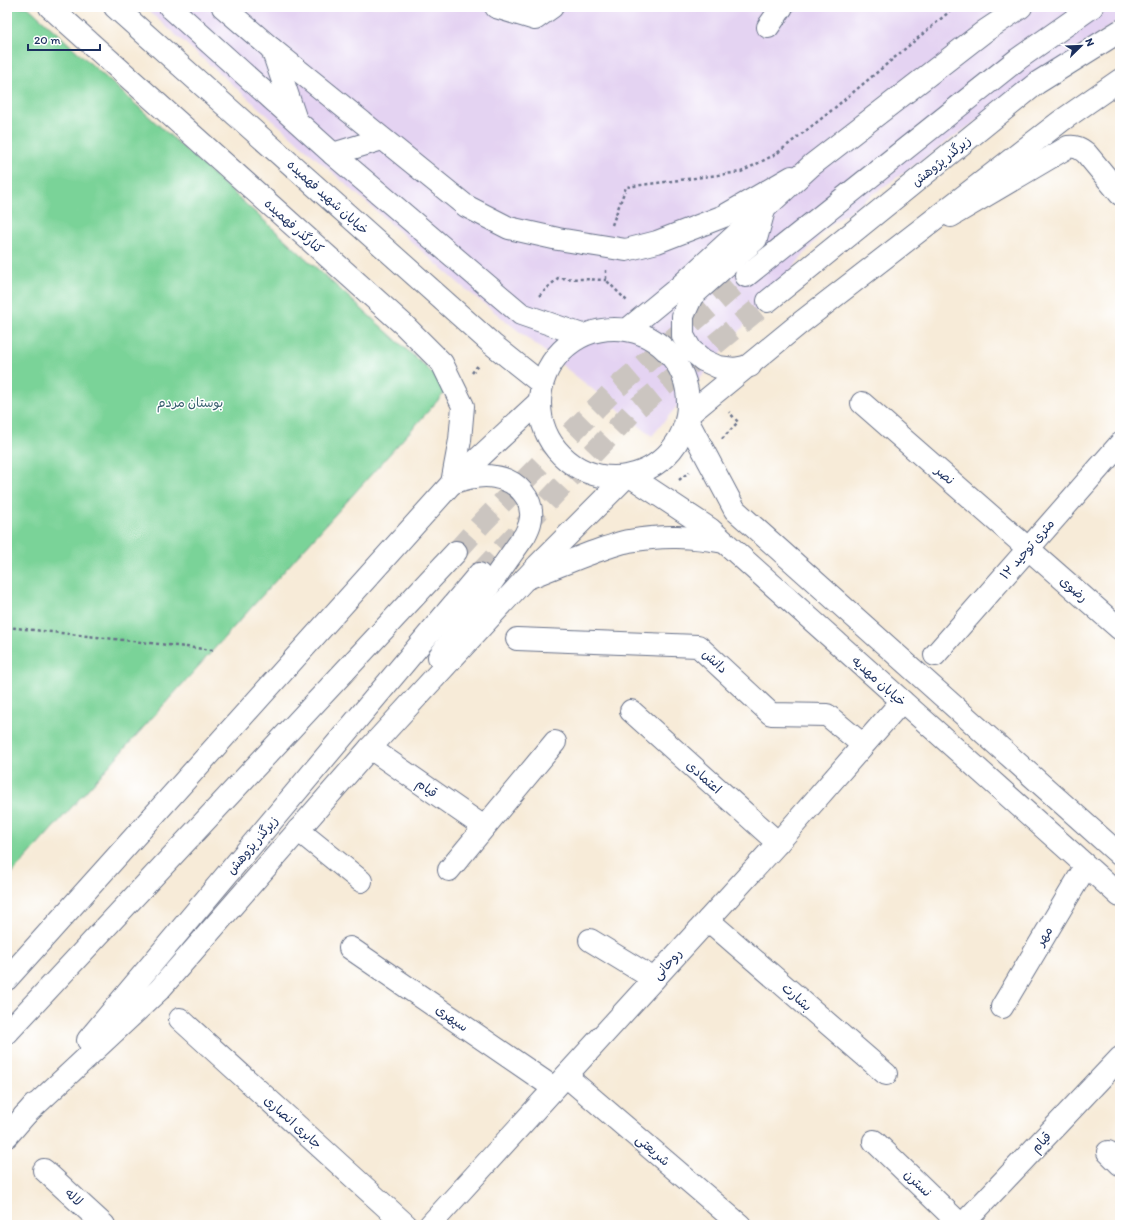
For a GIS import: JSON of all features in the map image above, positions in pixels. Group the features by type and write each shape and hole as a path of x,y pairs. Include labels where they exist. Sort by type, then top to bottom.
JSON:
{"main road":[{"name":"کنارگذر فهمیده","path":"50,7 403,324 442,363 463,406 460,440 452,483"},
{"name":"خیابان شهید فهمیده","path":"116,7 492,344 541,393"},
{"path":"170,7 333,154 521,314 582,335"},
{"path":"223,7 272,49 466,206 509,228 558,240 626,250 657,242 724,216 812,165"},
{"path":"496,7 535,19 552,7"},
{"path":"768,27 782,7"},
{"path":"628,329 678,288 812,165 985,31 1021,7"},
{"path":"746,276 1018,59 1092,7"},
{"name":"زیرگذر پژوهش","path":"768,301 1038,83 1120,31"},
{"path":"272,49 296,121"},
{"path":"688,418 800,324 1061,121 1120,80"},
{"path":"333,154 382,139"},
{"path":"905,242 1068,147 1074,146 1081,148 1120,194"},
{"path":"750,366 734,369 718,367 703,360 691,350 683,336 683,316 692,296 756,239 764,209"},
{"path":"604,329 628,329 649,337 668,351 681,370 688,392 688,418 680,440 667,456 650,469 628,477 603,477 580,470 561,455 548,436 541,413 541,393 550,364 564,348 582,335 604,329"},
{"path":"7,979 452,483 541,393"},
{"name":"نصر","path":"862,402 1028,548"},
{"path":"688,418 735,510 1120,855"},
{"name":"۱۲ متری توحید","path":"935,655 1120,444"},
{"path":"402,713 450,640 525,534 530,523 529,503 524,492 509,481 495,477 481,476 452,483"},
{"path":"7,1136 24,1116 158,990 402,713 525,579 628,477"},
{"name":"خیابان مهدیه","path":"628,477 710,529 1120,896"},
{"path":"525,579 596,551 627,541 661,536 678,536 725,542"},
{"name":"رضوی","path":"1028,548 1120,629"},
{"path":"7,1033 456,552"},
{"name":"زیرگذر پژوهش","path":"24,1116 479,574"},
{"name":"دانش","path":"517,639 698,646 771,714 828,715 863,746"},
{"name":"روحانی","path":"438,1223 560,1082 778,843 902,701"},
{"name":"اعتمادی","path":"631,711 778,843"},
{"path":"449,870 555,742"},
{"name":"قیام","path":"370,748 484,827"},
{"path":"298,830 361,881"},
{"name":"مهر","path":"1002,1007 1086,866"},
{"name":"بشارت","path":"708,920 886,1074"},
{"path":"590,940 654,979"},
{"name":"سپهری","path":"350,948 560,1082"},
{"name":"جابری انصاری","path":"180,1019 406,1225"},
{"name":"قیام","path":"961,1225 1120,1058"},
{"name":"شریعتی","path":"560,1082 740,1225"},
{"name":"نسترن","path":"874,1142 961,1225"},
{"name":"لاله","path":"44,1170 104,1225"}],"path":[{"path":"7,627 213,650"}],"shaded area":[{"path":"144,7 1120,7 1120,19 827,227 652,436 464,288"}],"green space":[{"name":"بوستان مردم","path":"7,7 28,7 449,388 7,879"}],"tunnel":[{"path":"456,552 483,522 614,390 746,276"},
{"path":"479,574 633,411 768,301"}]}
